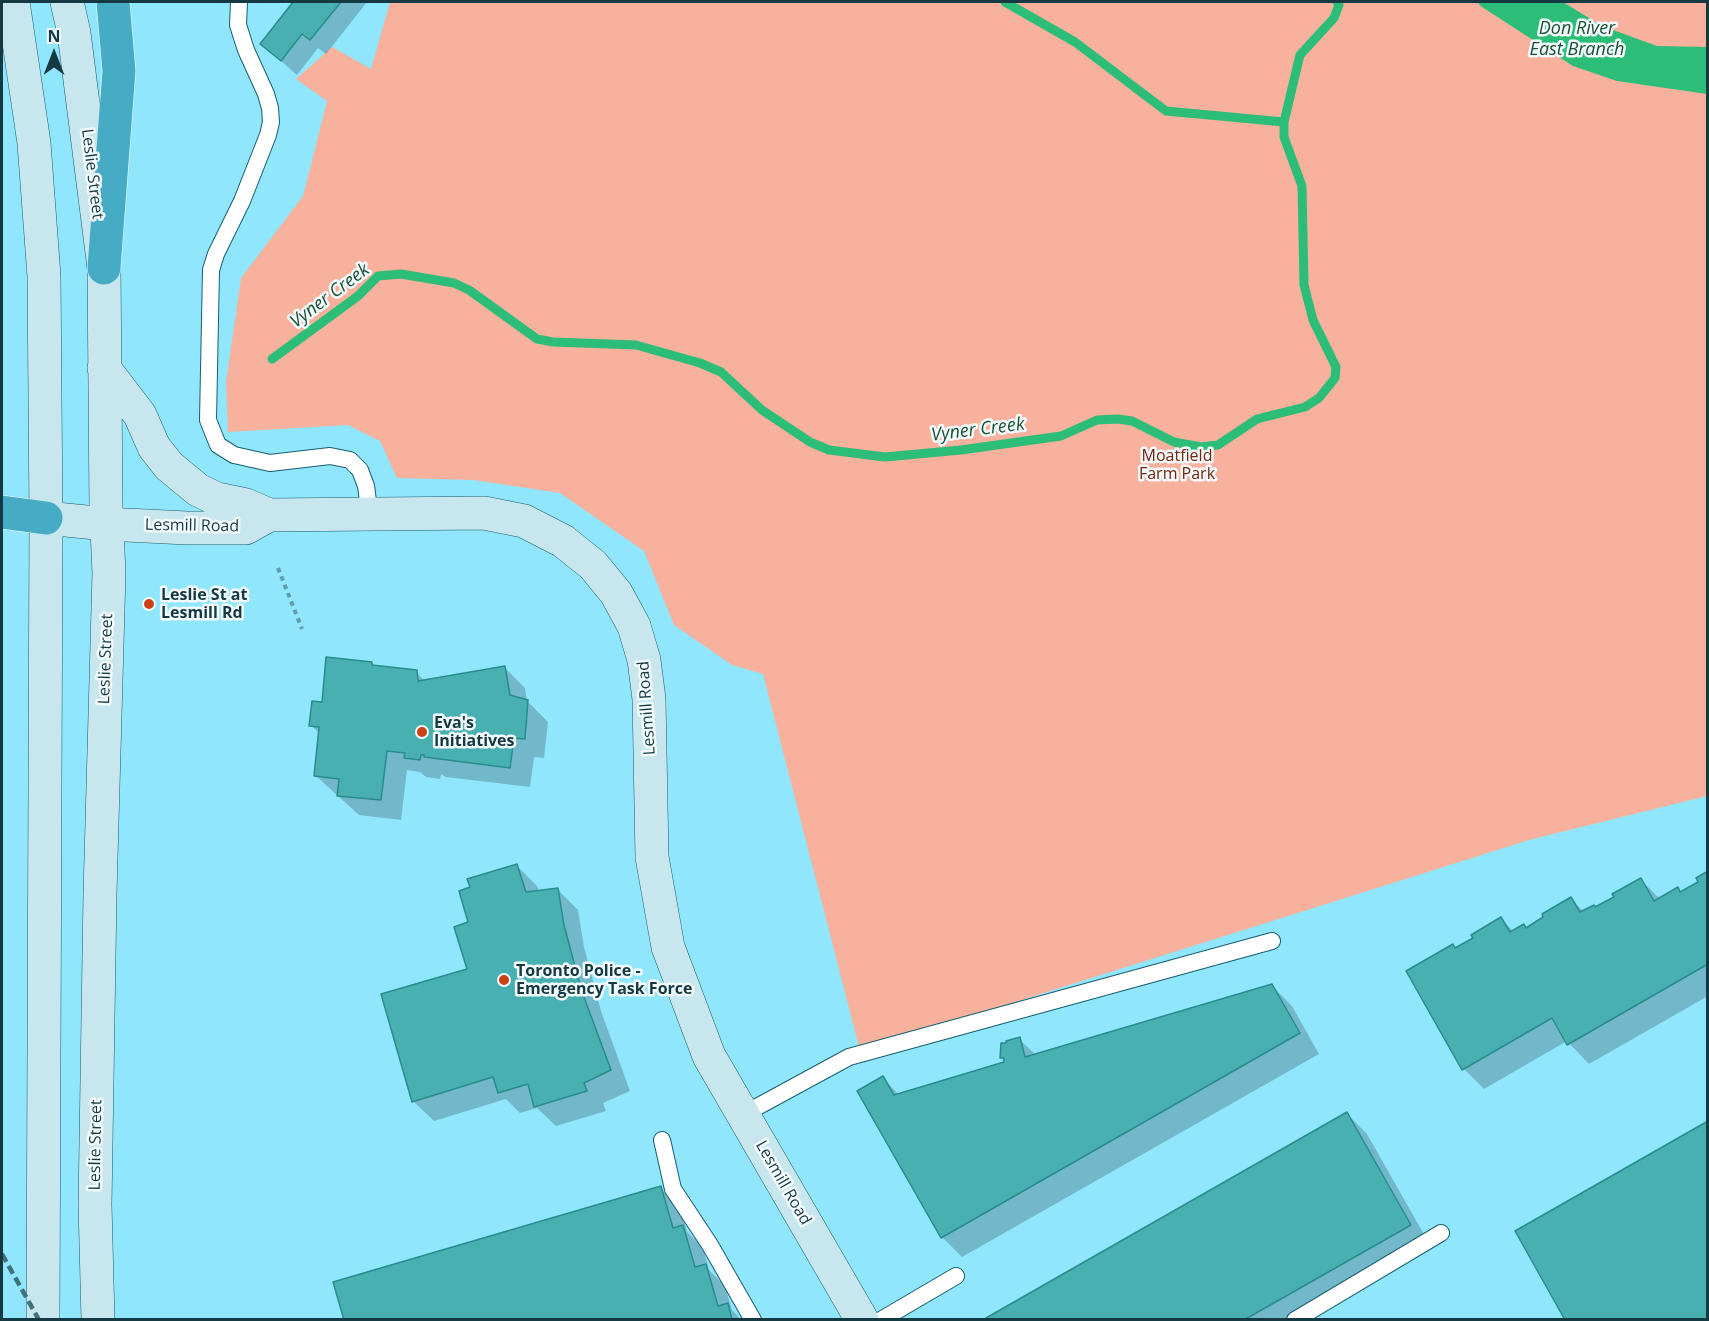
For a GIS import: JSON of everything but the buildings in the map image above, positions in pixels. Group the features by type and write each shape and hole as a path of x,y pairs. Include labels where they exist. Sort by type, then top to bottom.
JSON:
{"highway":[{"path":"104,268 119,71 113,2"},
{"path":"2,512 46,518"}],"main road":[{"path":"13,2 34,143 44,276 46,518 43,1320"},
{"name":"Leslie Street","path":"67,2 74,33 104,268 106,524 109,573 100,894 95,1205 98,1320"},
{"path":"104,368 140,415 154,447 169,466 198,490 218,499 246,505 269,515"},
{"name":"Lesmill Road","path":"46,518 106,524 246,528 269,515 370,516 484,513 524,521 563,541 593,565 616,593 634,626 644,660 649,699 652,857 668,947 709,1056 862,1320"}],"lane":[{"path":"238,2 238,25 246,50 266,94 271,122 242,201 216,254 212,270 208,420 218,445 234,455 270,463 330,456 350,459 360,470 366,486 370,516"},
{"path":"744,1114 849,1057 1272,941"},
{"path":"662,1140 673,1189 710,1245 753,1320"},
{"path":"1295,1320 1441,1233"},
{"path":"881,1320 956,1275"}],"path":[{"path":"278,568 302,629"}],"green space":[{"name":"Moatfield Farm Park","path":"390,2 1707,2 1707,796 1529,840 860,1051 763,674 732,665 674,625 644,551 560,493 473,480 397,478 380,441 348,425 228,432 226,382 241,278 303,196 327,101 296,79 332,47 371,69"}],"water":[{"name":"Don River East Branch","path":"1477,2 1563,2 1602,26 1657,46 1707,47 1707,94 1617,81 1573,66"}],"waterway":[{"path":"1005,2 1075,42 1166,111 1284,122"},
{"name":"Vyner Creek","path":"272,359 358,296 378,276 401,274 454,283 469,290 537,339 553,342 636,345 700,363 721,372 762,410 810,442 829,450 885,457 961,450 1061,436 1097,420 1118,419 1132,421 1174,442 1201,447 1218,445 1257,419 1305,407 1319,398 1335,378 1336,367 1313,320 1304,285 1302,186 1284,137 1284,122 1300,55 1334,18 1339,5 1337,2"}],"railway":[{"path":"2,1254 39,1320"}],"place":[{"name":"Leslie St at Lesmill Rd","path":"149,604"},
{"name":"Eva's Initiatives","path":"422,732"},
{"name":"Toronto Police - Emergency Task Force","path":"504,980"}]}
